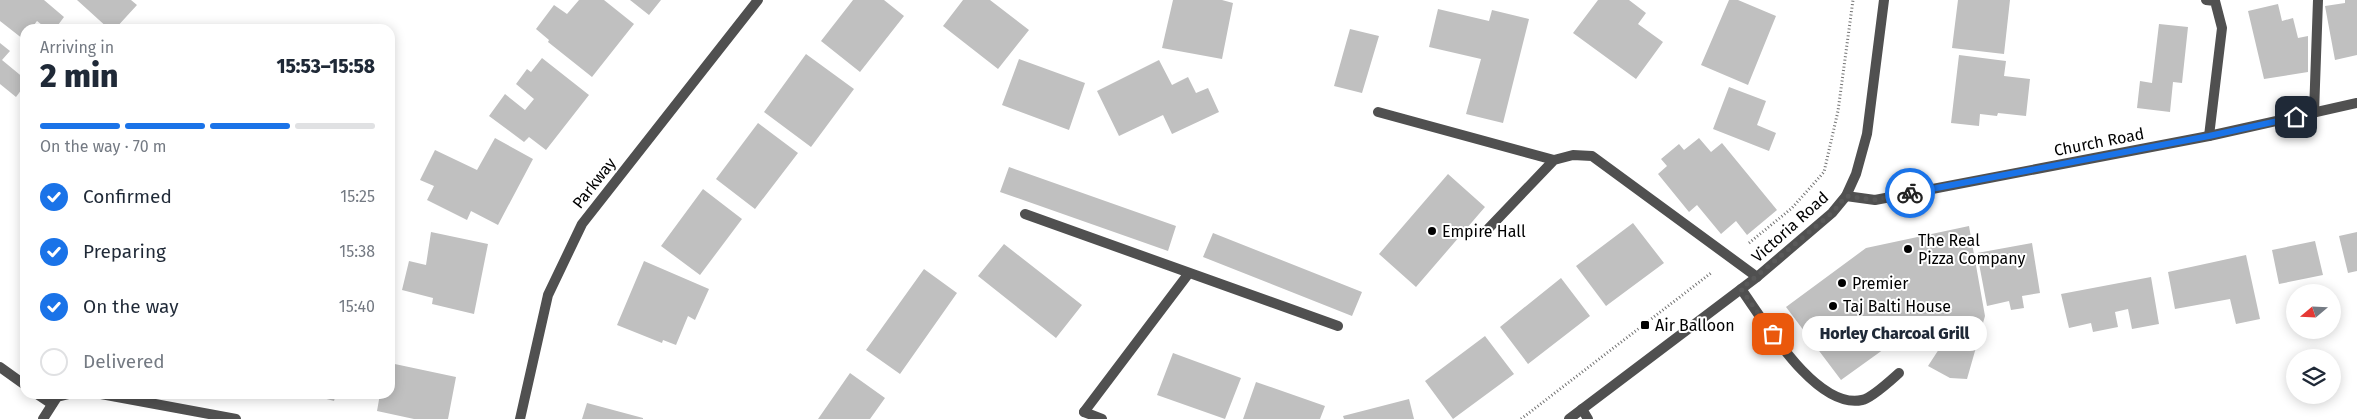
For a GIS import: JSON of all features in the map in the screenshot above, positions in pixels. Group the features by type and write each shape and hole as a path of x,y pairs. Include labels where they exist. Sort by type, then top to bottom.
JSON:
{"street":[{"name":"Parkway","path":"520,419 548,295 582,224 758,0"},
{"name":"Victoria Road","path":"1569,419 1757,277 1832,213 1846,196 1856,174 1867,134 1884,0"},
{"path":"2206,0 2215,1 2222,28 2209,136"},
{"path":"2314,113 2318,0"},
{"name":"Church Road","path":"1846,196 1874,200 2209,136 2357,103"},
{"path":"1378,112 1554,160 1574,155 1592,156 1601,160 1757,277"},
{"path":"1488,229 1554,160"},
{"path":"1026,214 1338,326"},
{"path":"1102,419 1084,412 1188,273"},
{"path":"1741,289 1798,366 1819,388 1849,401 1864,400 1899,373"},
{"path":"0,367 20,381"},
{"path":"44,399 52,404"},
{"path":"43,419 56,399"},
{"path":"128,399 236,419"},
{"path":"1582,409 1588,419"}],"building":[{"path":"0,0 44,0 64,17 59,24 41,24 37,21 35,24 20,24 20,37 0,21"},
{"path":"77,0 131,0 137,5 120,24 103,24"},
{"path":"579,0 604,0 634,24 592,77 548,42 549,40 536,29 554,5 567,14"},
{"path":"630,0 661,0 649,15"},
{"path":"853,0 884,0 904,16 860,72 821,41"},
{"path":"963,0 990,0 1029,30 998,69 943,26"},
{"path":"1173,0 1222,0 1233,3 1222,59 1162,48"},
{"path":"1598,0 1629,0 1646,13 1638,24 1663,42 1636,79 1573,33"},
{"path":"1729,0 1738,0 1776,16 1748,85 1701,65"},
{"path":"1958,0 2010,0 2004,54 1952,48"},
{"path":"2345,0 2357,0 2357,55 2335,60 2325,6 2345,3"},
{"path":"2278,4 2282,21 2293,18 2298,38 2308,36 2308,72 2264,79 2248,11"},
{"path":"1438,9 1489,21 1492,10 1529,19 1503,123 1466,114 1481,59 1429,47"},
{"path":"2159,24 2188,27 2182,83 2173,82 2170,112 2137,108 2140,81 2152,83"},
{"path":"1350,29 1379,36 1362,93 1334,86"},
{"path":"0,43 10,51 2,60 20,75 20,92 16,97 0,84"},
{"path":"806,54 854,89 811,147 764,112"},
{"path":"1959,55 2006,61 2004,76 2030,79 2026,116 1998,113 1997,116 1980,114 1979,126 1951,123"},
{"path":"542,58 589,95 546,150 529,137 524,142 489,116 505,94 525,110 534,99 516,84 527,69 531,72"},
{"path":"1019,59 1085,83 1069,130 1002,105"},
{"path":"1159,60 1172,85 1188,77 1196,93 1208,88 1219,112 1172,134 1163,115 1119,136 1097,91"},
{"path":"1729,87 1766,101 1757,125 1776,133 1769,151 1713,129"},
{"path":"758,123 798,153 755,209 716,179"},
{"path":"495,138 533,159 498,225 471,211 467,220 427,200 434,186 420,180 435,150 477,170"},
{"path":"1699,138 1711,152 1722,143 1777,210 1747,235 1736,221 1721,234 1697,205 1689,212 1658,174 1667,166 1661,159 1679,144 1684,150"},
{"path":"1009,167 1176,226 1168,251 1000,192"},
{"name":"Empire Hall","path":"1448,174 1485,207 1416,287 1379,254"},
{"path":"703,189 742,219 700,275 661,246"},
{"path":"1633,223 1664,263 1606,306 1576,266"},
{"path":"1969,226 1985,316 1967,379 1950,378 1928,366 1941,346 1923,321 1841,380 1786,307 1866,248"},
{"path":"431,232 488,244 474,314 432,304 433,298 402,290 409,261 426,265"},
{"path":"2357,232 2357,271 2348,273 2339,236"},
{"path":"1213,233 1362,292 1352,316 1203,257"},
{"path":"2315,241 2323,275 2279,284 2272,250"},
{"path":"2032,243 2040,293 2022,296 2024,308 2011,310 2009,301 1987,306 1977,253"},
{"path":"1004,244 1082,305 1056,338 978,276"},
{"path":"2246,255 2260,319 2236,324 2230,299 2175,309 2168,272"},
{"path":"644,261 709,289 695,320 688,316 676,345 663,340 662,343 617,325"},
{"path":"924,269 957,293 900,374 866,350"},
{"path":"2151,277 2159,324 2132,329 2128,309 2115,312 2118,327 2093,332 2091,323 2069,328 2061,294"},
{"path":"1561,278 1590,316 1528,364 1500,327"},
{"path":"1485,336 1514,374 1453,419 1425,381"},
{"path":"1173,353 1241,378 1225,419 1157,395"},
{"path":"395,364 456,377 448,419 414,419 377,411 379,399 395,399"},
{"path":"850,373 885,398 870,419 818,419"},
{"path":"1256,382 1325,406 1320,419 1243,419"},
{"path":"1409,399 1414,419 1344,419 1343,416"},
{"path":"587,403 643,418 643,419 582,419"}],"way so far":[{"path":"1773,334 1741,289 1832,213 1846,196 1874,200 1910,193"}],"place":[{"name":"Empire Hall","path":"1432,231"},
{"name":"The Real Pizza Company","path":"1908,249"},
{"name":"Premier","path":"1842,283"},
{"name":"Taj Balti House","path":"1833,306"},
{"name":"Air Balloon","path":"1645,325"},
{"name":"Horley Charcoal Grill","path":"1773,334"}],"route":[{"path":"1910,193 2209,136 2296,117"}]}
